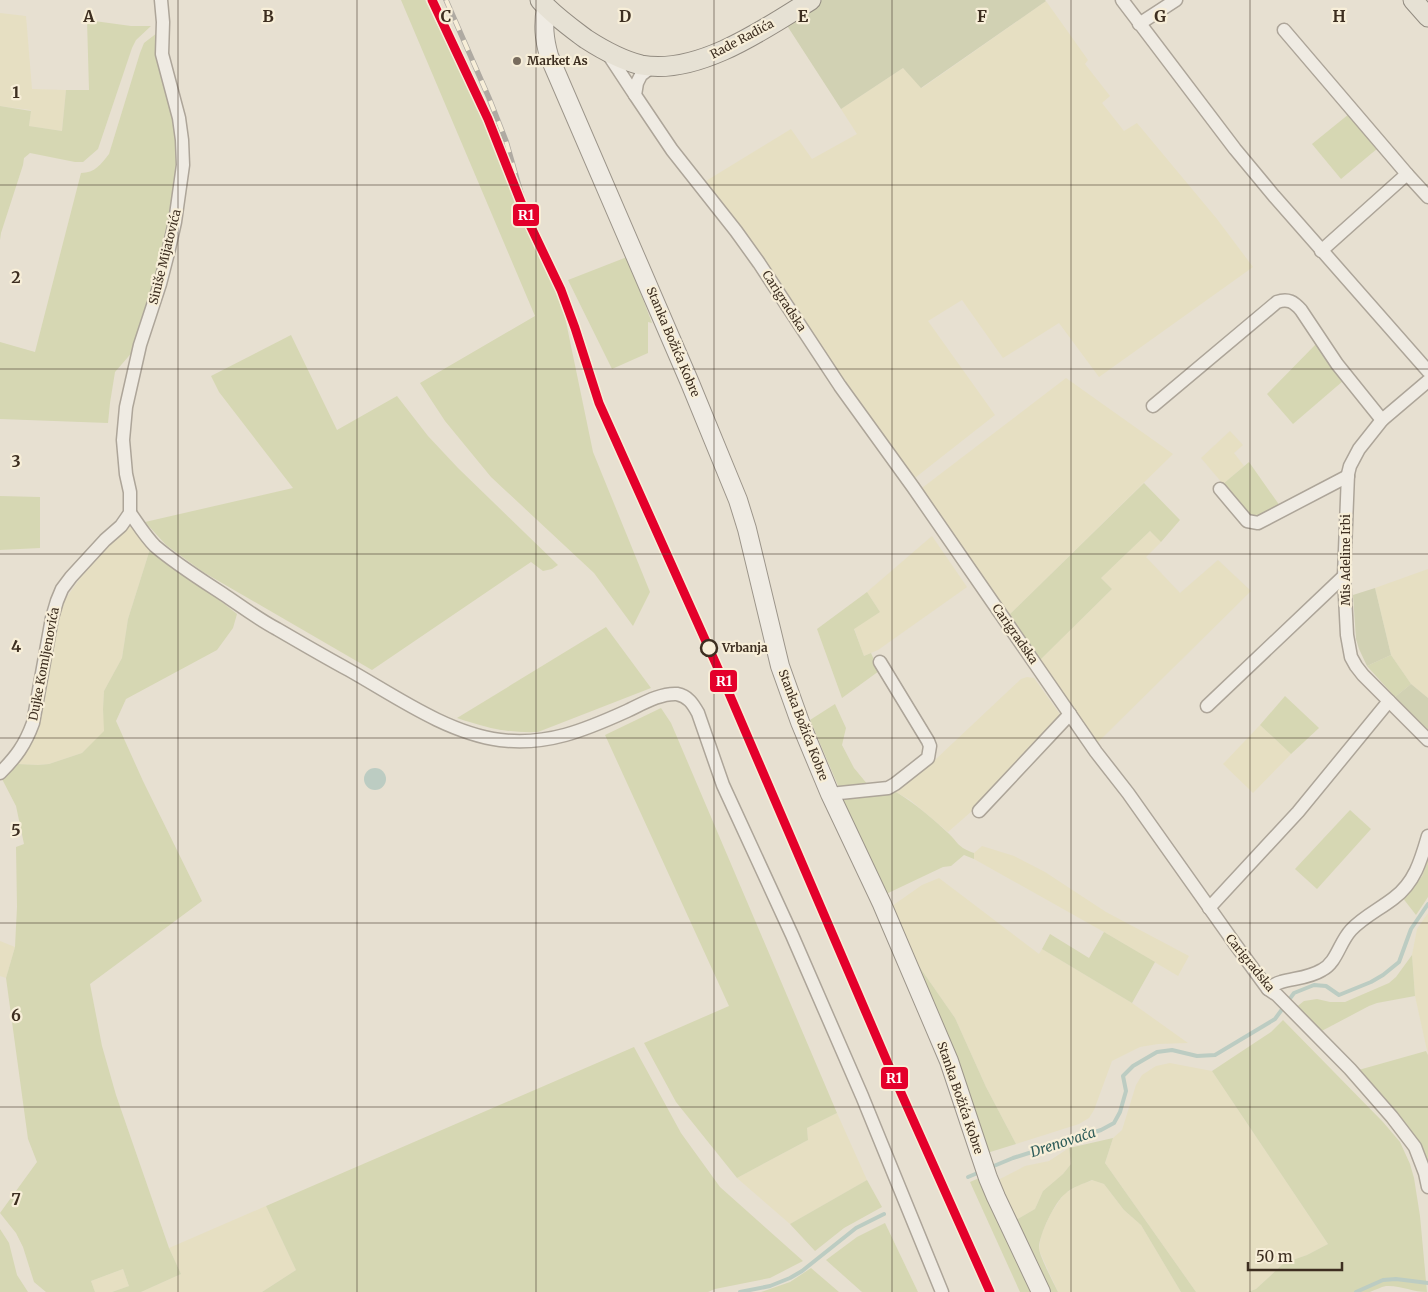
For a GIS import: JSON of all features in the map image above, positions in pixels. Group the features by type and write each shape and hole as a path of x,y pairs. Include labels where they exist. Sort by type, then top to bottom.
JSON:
{"main road":[{"name":"Rade Radića","path":"543,4 606,52 642,65 667,66 685,64 706,58 744,40 811,0"},
{"path":"1413,0 1428,17"}],"street":[{"name":"Siniše Mijatovića","path":"130,512 130,492 126,474 123,440 126,407 140,345 168,253 183,165 179,118 162,54 163,22 161,0"},
{"path":"1122,0 1274,196 1428,371"},
{"path":"1139,24 1176,0"},
{"name":"Stanka Božića Kobre","path":"543,4 546,43 550,56 683,365 738,500 747,529 780,666 800,722 830,794 882,904 949,1061 961,1092 985,1170 1041,1292"},
{"path":"1284,30 1428,197"},
{"path":"546,43 556,32 576,31"},
{"name":"Carigradska","path":"606,52 672,150 759,263 840,386 913,486 1070,714 1209,908 1272,992 1350,1069 1392,1117 1415,1147 1428,1187"},
{"path":"636,95 636,83 653,66"},
{"path":"1321,250 1407,174"},
{"path":"1153,406 1277,302 1288,300 1296,304 1337,364 1382,420"},
{"name":"Mis Adeline Irbi","path":"1428,381 1382,420 1359,450 1350,466 1344,576 1347,635 1351,657 1363,675 1428,740"},
{"path":"1220,489 1246,521 1258,523 1348,476"},
{"name":"Dujke Komljenovića","path":"0,773 14,760 28,738 33,723 52,618 62,590 105,540 121,526 130,512"},
{"path":"130,512 147,537 164,553 186,570 275,628 416,708 454,727 476,735 518,742 537,741 563,736 588,728 662,696 679,694 686,697 698,713 723,786 792,935 858,1087 942,1292"},
{"path":"1207,706 1344,576"},
{"path":"830,794 888,788 928,758 930,746 928,741 880,662"},
{"path":"1209,908 1298,812 1389,701"},
{"path":"979,812 1070,714"},
{"path":"1272,992 1282,982 1309,977 1330,964 1350,931 1358,923 1395,898 1410,882 1419,865 1428,836"}],"shaded area":[{"path":"1046,1 1088,60 1085,64 1110,96 1102,103 1124,131 1137,123 1217,219 1253,267 1099,377 1059,323 1003,358 962,300 928,321 995,415 911,481 701,184 791,129 812,159 857,134 841,109 903,68 922,88"},
{"path":"0,13 26,16 32,89 66,90 62,131 29,126 31,110 0,106"},
{"path":"1066,378 1173,454 1005,619 918,491"},
{"path":"1230,431 1243,445 1234,453 1244,466 1223,484 1201,458"},
{"path":"134,526 151,546 128,619 122,658 104,691 105,731 82,753 49,764 17,764 64,601 81,577 126,528"},
{"path":"1150,531 1161,542 1146,557 1180,593 1218,560 1251,591 1096,744 1039,661 1112,589 1101,578"},
{"path":"932,536 967,587 878,650 864,656 854,628 880,612 867,592"},
{"path":"1428,569 1428,698 1411,684 1391,655 1375,588"},
{"path":"1027,677 1034,678 1062,717 972,811 948,832 910,800 896,792 937,758 1021,679"},
{"path":"1260,725 1291,754 1253,793 1223,764"},
{"path":"375,768 383,771 386,779 383,787 375,790 367,787 364,779 367,771"},
{"path":"982,846 1014,856 1045,872 1106,912 1189,956 1178,976 974,859 974,853"},
{"path":"939,878 1039,954 1042,949 1132,1003 1188,1043 1140,1047 1112,1061 1094,1110 1089,1118 1079,1124 1016,1144 986,1087 955,1018 916,962 892,906 922,885"},
{"path":"1428,913 1428,1055 1415,996 1412,955 1417,929"},
{"path":"0,941 15,947 6,978 0,976"},
{"path":"1170,1063 1212,1071 1328,1244 1307,1255 1284,1263 1256,1289 1248,1292 1196,1292 1105,1163 1113,1138 1122,1130 1136,1085 1142,1075 1156,1066"},
{"path":"837,1113 867,1180 790,1224 737,1178 808,1140 807,1128"},
{"path":"1069,1148 1071,1164 1063,1174 1043,1191 1035,1209 1016,1220 998,1180 1025,1166 1049,1161"},
{"path":"1093,1180 1104,1184 1124,1210 1141,1225 1181,1292 1058,1292 1039,1250 1041,1235 1051,1213 1064,1194 1079,1185"},
{"path":"266,1206 296,1270 262,1292 141,1292 181,1274 169,1248"},
{"path":"123,1269 129,1286 112,1292 95,1292 91,1281"}],"green space":[{"path":"401,0 425,0 463,77 551,275 565,317 593,452 650,592 633,626 594,573 491,477 445,421 420,383 535,316"},
{"path":"822,0 1046,1 921,88 903,68 841,109 786,24"},
{"path":"87,20 131,26 151,26 136,40 132,48 98,149 83,162 30,153 24,158 0,240 0,106 31,111 29,126 62,131 66,90 89,90"},
{"path":"157,33 175,124 178,159 164,255 135,349 115,372 108,423 0,419 0,342 35,352 81,173 94,170 109,154 140,53 144,43"},
{"path":"1349,114 1378,148 1341,179 1312,144"},
{"path":"627,257 652,323 648,322 648,353 612,369 568,280"},
{"path":"291,335 337,430 397,396 428,436 458,468 558,565 543,571 531,562 372,670 203,572 166,545 145,522 293,488 219,392 211,376"},
{"path":"1316,344 1343,381 1293,424 1267,394"},
{"path":"1249,462 1280,506 1256,516 1250,515 1223,484"},
{"path":"1144,483 1180,520 1161,542 1150,531 1101,578 1112,589 1039,661 1005,619"},
{"path":"0,496 40,497 40,548 0,550"},
{"path":"151,546 237,614 233,628 217,650 126,699 116,721 143,781 202,901 90,984 102,1046 116,1095 169,1248 181,1274 141,1292 112,1292 129,1286 123,1269 91,1281 95,1292 46,1292 34,1282 23,1247 16,1233 0,1213 37,1162 28,1139 6,978 15,947 17,907 16,847 24,844 16,806 2,779 17,764 49,764 82,753 104,731 104,691 122,658 128,619"},
{"path":"1375,588 1391,655 1367,666 1356,639 1353,595"},
{"path":"867,592 880,612 854,629 864,656 871,653 879,671 842,698 817,629"},
{"path":"606,627 651,688 538,732 516,732 497,729 457,718"},
{"path":"1391,655 1411,684 1395,697 1367,666"},
{"path":"1411,684 1428,698 1428,732 1395,697"},
{"path":"1285,696 1319,728 1291,754 1260,725"},
{"path":"835,704 846,728 842,745 854,768 868,785 839,788 810,720"},
{"path":"661,708 671,723 837,1113 807,1128 808,1140 737,1178 676,1102 644,1043 729,1006 605,735"},
{"path":"896,792 929,816 961,847 974,853 974,859 964,855 951,866 943,867 884,895 843,799"},
{"path":"1350,810 1371,829 1317,889 1295,869"},
{"path":"1428,860 1428,897 1416,915 1402,897 1422,876"},
{"path":"1104,932 1155,962 1132,1003 1042,949 1050,934 1089,958"},
{"path":"1412,955 1415,996 1369,1006 1316,1034 1294,1009 1304,1001 1317,999 1330,1002 1345,1002 1389,983 1396,977"},
{"path":"916,962 955,1018 986,1087 1016,1144 987,1153 966,1082"},
{"path":"1283,1020 1383,1122 1400,1142 1414,1178 1420,1216 1427,1292 1384,1286 1370,1292 1248,1292 1256,1289 1284,1263 1307,1255 1328,1244 1212,1071 1271,1032"},
{"path":"634,1047 681,1133 720,1187 803,1261 770,1278 708,1292 262,1292 296,1270 266,1206"},
{"path":"1426,1051 1428,1055 1428,1177 1355,1071"},
{"path":"1113,1138 1105,1163 1196,1292 1181,1292 1141,1225 1124,1210 1104,1184 1092,1180 1071,1189 1061,1198 1052,1211 1041,1236 1039,1243 1040,1253 1058,1292 1050,1292 1016,1220 1035,1209 1043,1191 1063,1174 1071,1164 1069,1148"},
{"path":"979,1178 1031,1292 1020,1292 970,1182"},
{"path":"867,1180 882,1207 844,1228 815,1251 790,1224"},
{"path":"885,1223 918,1292 862,1292 826,1260 857,1237"},
{"path":"0,1229 9,1243 17,1275 28,1292 0,1292"},
{"path":"811,1268 839,1292 761,1292 790,1282"}],"waterway":[{"name":"Drenovača","path":"989,1168 1013,1158 1101,1130 1114,1123 1120,1112 1126,1091 1123,1076 1133,1066 1157,1052 1172,1050 1197,1056 1215,1055 1275,1019 1294,993 1314,985 1326,986 1339,995 1383,975 1399,962 1411,929 1428,904"},
{"name":"Drenovača","path":"968,1177 980,1172"},
{"name":"Drenovača","path":"740,1292 770,1286 790,1278 802,1271 856,1228 884,1214"},
{"path":"1356,1292 1383,1280 1396,1279 1428,1283"}],"railway":[{"path":"446,0 506,141 530,225"}],"transit line":[{"name":"R1","path":"432,0 488,119 530,225 561,290 599,403 725,684 889,1066 990,1292"}],"place":[{"name":"Market As","path":"517,61"},
{"name":"Vrbanja","path":"709,648"}]}
